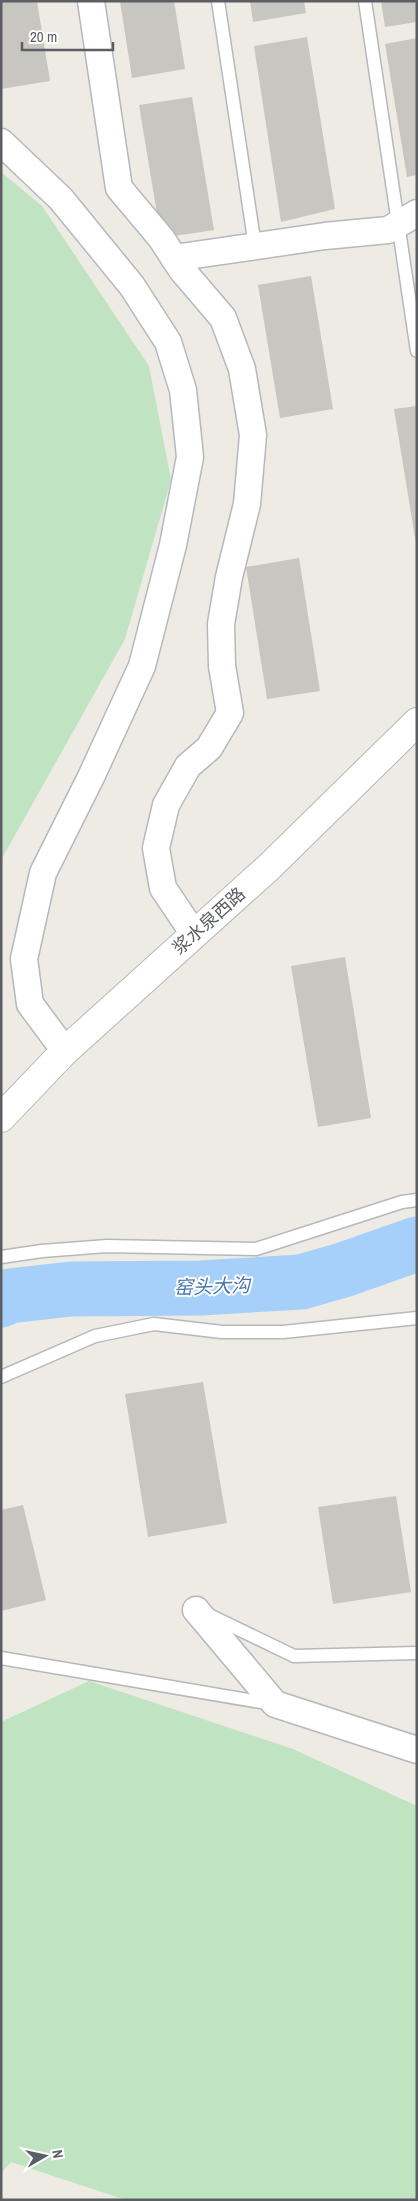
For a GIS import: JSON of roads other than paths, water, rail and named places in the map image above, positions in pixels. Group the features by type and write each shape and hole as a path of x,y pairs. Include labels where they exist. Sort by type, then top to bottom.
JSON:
{"street":[{"path":"91,1 119,188 161,238 182,270 223,318 242,369 252,435 247,504 229,577 222,624 222,666 230,713 209,748 188,766 166,805 156,848 162,888 194,934"},
{"path":"1,142 61,199 132,286 168,342 183,390 190,456 173,545 142,666 91,777 43,873 24,959 30,1004 65,1051"},
{"path":"174,258 325,236 388,230 407,219"},
{"name":"浆水泉西路","path":"1,1118 65,1051 269,867 417,722"},
{"path":"196,1610 275,1704 417,1750"}],"lane":[{"path":"218,1 255,246"},
{"path":"365,1 407,219 417,351"},
{"path":"1,1257 42,1251 107,1246 256,1249 402,1202 417,1200"},
{"path":"1,1377 95,1336 154,1324 222,1332 283,1332 417,1318"},
{"path":"196,1610 294,1656 417,1654"},
{"path":"1,1658 275,1704"}],"waterway":[{"name":"窑头大沟","path":"1,1300 9,1296 71,1289 201,1288 301,1282 343,1270 417,1244"}]}
